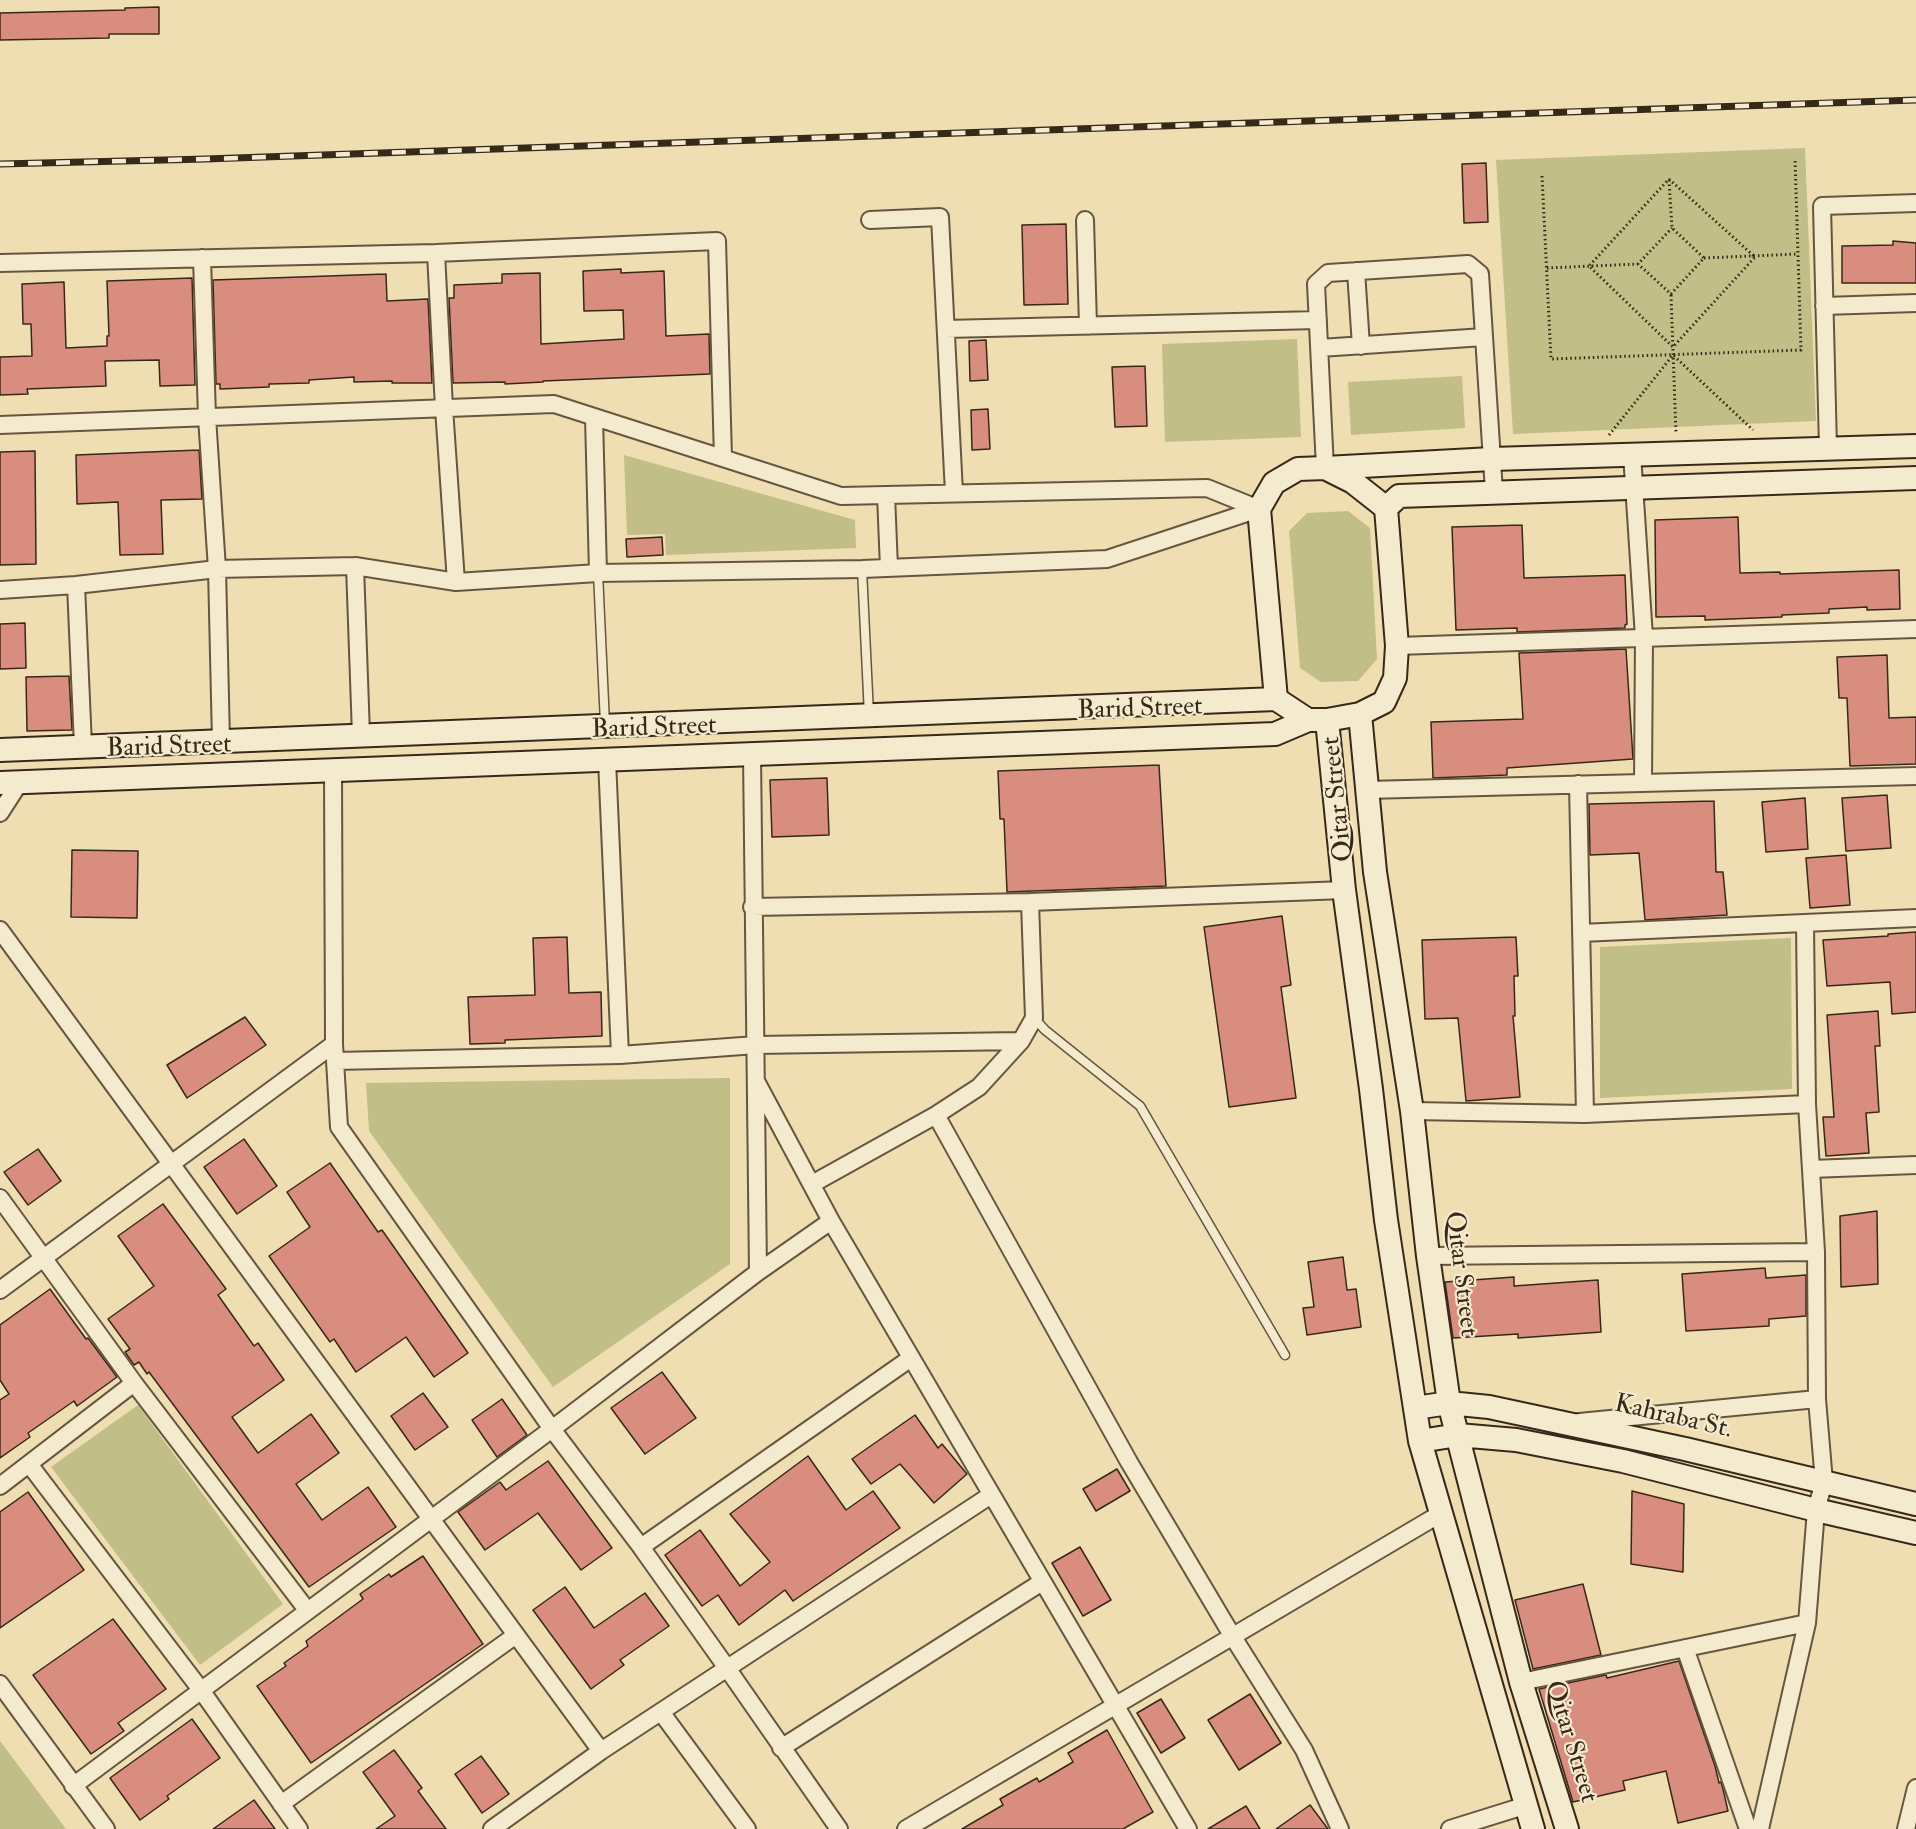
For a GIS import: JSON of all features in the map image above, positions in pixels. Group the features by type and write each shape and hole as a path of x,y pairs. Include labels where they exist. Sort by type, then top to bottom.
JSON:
{"main road":[{"path":"1318,720 1276,699 1259,509 1274,483 1298,470 1492,459 1916,446"},
{"path":"1325,468 1353,482 1386,508 1397,646 1395,678 1384,702 1360,714"},
{"path":"1386,508 1399,496 1916,478"},
{"name":"Barid Street","path":"0,750 605,724 1276,699"},
{"name":"Barid Street","path":"10,783 1275,734 1318,720 1360,714"},
{"name":"Qitar Street","path":"1360,714 1375,872 1412,1111 1428,1256 1449,1403 1521,1683 1567,1829"},
{"name":"Qitar Street","path":"1318,720 1344,890 1386,1220 1420,1441 1533,1829"},
{"path":"1371,1089 1407,1083"},
{"path":"1386,1220 1423,1212"},
{"name":"Kahraba St.","path":"1414,1408 1449,1403 1489,1407 1916,1504"},
{"name":"Kahraba St.","path":"1420,1441 1458,1435 1516,1440 1623,1461 1916,1533"}],"street":[{"path":"1828,448 1822,206 1916,203"},
{"path":"870,220 940,217 954,493"},
{"path":"1085,220 1088,326"},
{"path":"0,263 436,253 717,241 723,458"},
{"path":"436,253 456,582"},
{"path":"201,258 207,417 217,569 221,741"},
{"path":"1325,468 1316,284 1328,273 1468,264 1480,274 1494,492"},
{"path":"1356,271 1361,346"},
{"path":"1824,306 1916,303"},
{"path":"946,330 1318,320"},
{"path":"1320,348 1485,337"},
{"path":"0,425 554,404 841,495 1207,488 1259,509"},
{"path":"594,417 598,573"},
{"path":"1632,454 1644,637 1643,783"},
{"path":"886,495 889,568"},
{"path":"0,590 76,585 217,569 355,566 456,582 598,573 862,569 1107,559 1259,509"},
{"path":"355,566 361,735"},
{"path":"76,585 83,746"},
{"path":"1397,646 1916,629"},
{"path":"752,754 758,1272"},
{"path":"607,760 620,1055"},
{"path":"333,770 334,1044 339,1127 552,1429 641,1547 839,1829"},
{"path":"1367,790 1916,776"},
{"path":"0,813 10,783"},
{"path":"1578,784 1585,1114"},
{"path":"752,907 1030,902 1344,890"},
{"path":"812,1184 936,1115 979,1087 1021,1041 1034,1018 1030,902"},
{"path":"1581,933 1916,918"},
{"path":"1760,1829 1807,1623 1816,1510 1824,1482 1817,1399 1816,1252 1807,1104 1805,923"},
{"path":"0,930 601,1751"},
{"path":"335,1061 620,1055 756,1045 1021,1041"},
{"path":"0,1290 334,1044"},
{"path":"756,1081 831,1221 1188,1829"},
{"path":"1412,1111 1585,1114 1807,1104"},
{"path":"936,1115 1129,1462 1233,1637 1304,1750 1340,1829"},
{"path":"1811,1169 1916,1166"},
{"path":"0,1198 134,1383 307,1610"},
{"path":"73,1786 552,1429 758,1272 831,1221"},
{"path":"1428,1256 1816,1252"},
{"path":"641,1547 911,1358"},
{"path":"0,1486 134,1383"},
{"path":"1566,1423 1817,1399"},
{"path":"29,1464 201,1690 298,1829"},
{"path":"492,1829 601,1751 991,1495"},
{"path":"906,1829 1440,1514"},
{"path":"781,1748 1042,1582"},
{"path":"1521,1683 1807,1623"},
{"path":"281,1804 516,1635"},
{"path":"1685,1648 1748,1829"},
{"path":"0,1684 106,1829"},
{"path":"661,1712 747,1829"},
{"path":"1911,1818 1916,1788"},
{"path":"1450,1829 1527,1805"}],"lane":[{"path":"862,569 869,715"},
{"path":"598,573 605,724"},
{"path":"1034,1018 1045,1030 1140,1106 1285,1355"}],"path":[{"path":"1542,176 1551,360 1801,350 1794,159"},
{"path":"1669,179 1755,256"},
{"path":"1589,266 1669,179"},
{"path":"1638,264 1671,228 1669,179"},
{"path":"1671,228 1704,258 1798,254"},
{"path":"1673,347 1755,256"},
{"path":"1676,434 1671,294 1704,258"},
{"path":"1546,268 1638,264 1671,294"},
{"path":"1589,266 1673,347"},
{"path":"1673,355 1754,431"},
{"path":"1609,435 1673,355"}],"shaded area":[{"path":"1805,148 1816,421 1513,434 1496,160"},
{"path":"1297,339 1301,437 1165,442 1162,344"},
{"path":"1462,376 1465,428 1351,435 1348,382"},
{"path":"624,455 855,520 856,548 666,555 665,534 627,535"},
{"path":"1348,511 1370,528 1377,659 1358,681 1321,682 1300,668 1289,531 1307,513"},
{"path":"1791,938 1792,1089 1600,1098 1600,947"},
{"path":"730,1078 730,1264 553,1387 369,1131 366,1083"},
{"path":"138,1405 283,1604 200,1665 51,1467"},
{"path":"0,1741 66,1829 0,1829"}],"building":[{"path":"159,7 159,34 109,34 109,38 0,40 0,13"},
{"path":"1486,163 1488,222 1464,223 1462,164"},
{"path":"1066,224 1068,304 1024,305 1022,225"},
{"path":"1893,241 1916,243 1916,283 1842,283 1842,246 1893,245"},
{"path":"621,269 621,273 664,271 666,336 709,334 710,374 505,384 505,382 453,383 449,298 454,298 454,285 502,283 502,274 540,273 541,344 624,339 623,310 584,311 583,271"},
{"path":"386,274 387,301 428,299 432,383 354,382 354,377 309,380 309,383 269,384 269,387 220,389 220,384 216,384 213,280"},
{"path":"192,278 195,385 160,386 159,360 105,361 106,386 27,389 28,394 0,395 0,357 32,356 31,324 23,324 22,284 64,282 66,348 107,346 107,336 109,336 107,281"},
{"path":"986,340 988,380 970,381 969,341"},
{"path":"1145,366 1147,426 1115,427 1112,367"},
{"path":"988,409 990,449 972,450 971,410"},
{"path":"199,450 202,499 161,500 163,554 120,555 118,502 77,504 76,455"},
{"path":"35,451 36,564 0,565 0,452"},
{"path":"1738,517 1740,573 1899,570 1900,609 1867,610 1867,607 1829,609 1829,613 1705,620 1705,616 1656,617 1655,520"},
{"path":"1522,525 1524,578 1625,575 1627,624 1625,628 1517,632 1517,628 1456,630 1452,527"},
{"path":"662,537 663,555 627,557 626,539"},
{"path":"25,623 26,668 0,669 0,624"},
{"path":"1626,649 1633,759 1507,768 1507,775 1433,778 1431,722 1523,719 1519,653"},
{"path":"1887,655 1889,718 1916,717 1916,764 1850,766 1847,698 1839,698 1837,657"},
{"path":"69,676 72,730 27,731 26,677"},
{"path":"1159,765 1166,886 1007,892 1004,819 1000,819 998,771"},
{"path":"827,778 829,835 772,837 770,780"},
{"path":"1887,795 1891,848 1846,851 1842,798"},
{"path":"1805,798 1808,849 1766,852 1762,802"},
{"path":"1714,801 1716,872 1723,872 1727,915 1645,920 1639,853 1590,855 1589,804"},
{"path":"72,850 138,851 137,918 71,917"},
{"path":"1846,855 1850,905 1810,908 1806,858"},
{"path":"1282,916 1291,985 1281,987 1296,1098 1229,1107 1204,927"},
{"path":"1916,932 1916,1012 1892,1014 1890,982 1827,986 1823,940"},
{"path":"567,937 569,993 601,992 602,1036 505,1040 505,1043 470,1044 468,997 535,995 533,938"},
{"path":"1516,937 1518,976 1514,976 1515,1016 1513,1016 1520,1097 1466,1101 1458,1018 1425,1019 1422,940"},
{"path":"1878,1011 1880,1046 1875,1046 1879,1112 1866,1113 1869,1153 1826,1156 1823,1117 1834,1117 1827,1015"},
{"path":"245,1017 266,1045 187,1098 167,1065"},
{"path":"244,1139 277,1186 237,1214 204,1167"},
{"path":"38,1149 61,1181 28,1205 4,1172"},
{"path":"330,1163 378,1232 382,1230 468,1353 434,1377 406,1337 356,1372 334,1339 330,1342 269,1256 310,1227 287,1192"},
{"path":"163,1204 226,1289 218,1295 254,1346 258,1343 284,1380 232,1417 258,1453 311,1414 339,1453 296,1484 322,1520 368,1487 396,1527 309,1587 149,1372 147,1374 139,1362 134,1365 125,1352 130,1349 108,1319 154,1286 118,1236"},
{"path":"1877,1211 1878,1284 1841,1287 1840,1216"},
{"path":"1343,1257 1347,1290 1356,1289 1361,1327 1307,1335 1303,1308 1314,1307 1308,1262"},
{"path":"1765,1268 1766,1278 1806,1275 1806,1316 1769,1319 1769,1326 1686,1331 1682,1274"},
{"path":"1514,1277 1514,1286 1598,1280 1601,1332 1518,1338 1518,1334 1453,1338 1445,1282"},
{"path":"50,1289 117,1377 77,1406 74,1401 28,1433 30,1437 0,1458 0,1400 9,1394 0,1380 0,1325"},
{"path":"662,1372 696,1418 645,1454 611,1408"},
{"path":"423,1393 448,1427 415,1450 391,1416"},
{"path":"502,1399 527,1435 497,1457 472,1420"},
{"path":"915,1415 938,1448 942,1444 967,1474 934,1503 900,1464 871,1484 852,1459"},
{"path":"808,1456 846,1510 873,1491 900,1528 793,1601 785,1590 739,1625 718,1595 702,1606 665,1555 700,1530 740,1586 770,1562 730,1514"},
{"path":"548,1461 612,1548 581,1570 538,1513 485,1550 458,1512 500,1482 506,1490"},
{"path":"1117,1469 1130,1491 1096,1511 1083,1489"},
{"path":"1632,1491 1684,1504 1683,1572 1631,1564"},
{"path":"28,1492 84,1570 0,1628 0,1512"},
{"path":"1080,1547 1111,1600 1083,1616 1052,1563"},
{"path":"423,1556 483,1644 311,1763 257,1686 286,1666 284,1663 308,1646 306,1641 363,1599 360,1594 389,1574 391,1577"},
{"path":"1583,1584 1601,1655 1533,1669 1515,1600"},
{"path":"565,1587 594,1628 645,1593 669,1626 620,1660 624,1665 591,1689 533,1610"},
{"path":"113,1619 166,1689 118,1723 124,1731 91,1754 33,1675"},
{"path":"1679,1661 1719,1783 1721,1782 1728,1811 1678,1823 1666,1771 1623,1781 1625,1790 1573,1802 1539,1689 1606,1675 1607,1678"},
{"path":"1250,1694 1281,1743 1239,1770 1208,1720"},
{"path":"1161,1699 1185,1738 1161,1753 1137,1713"},
{"path":"192,1719 220,1758 167,1796 169,1799 140,1820 110,1778"},
{"path":"1107,1730 1153,1812 1123,1829 962,1829 1003,1805 1000,1799 1037,1778 1039,1782 1073,1762 1068,1753"},
{"path":"394,1750 422,1788 418,1791 446,1829 376,1829 395,1816 363,1772"},
{"path":"481,1756 509,1794 482,1813 455,1774"},
{"path":"254,1800 275,1829 213,1829"},
{"path":"1310,1805 1328,1829 1276,1829"},
{"path":"1246,1806 1260,1829 1208,1829"}],"railway":[{"path":"0,164 206,159 1916,100"}]}
